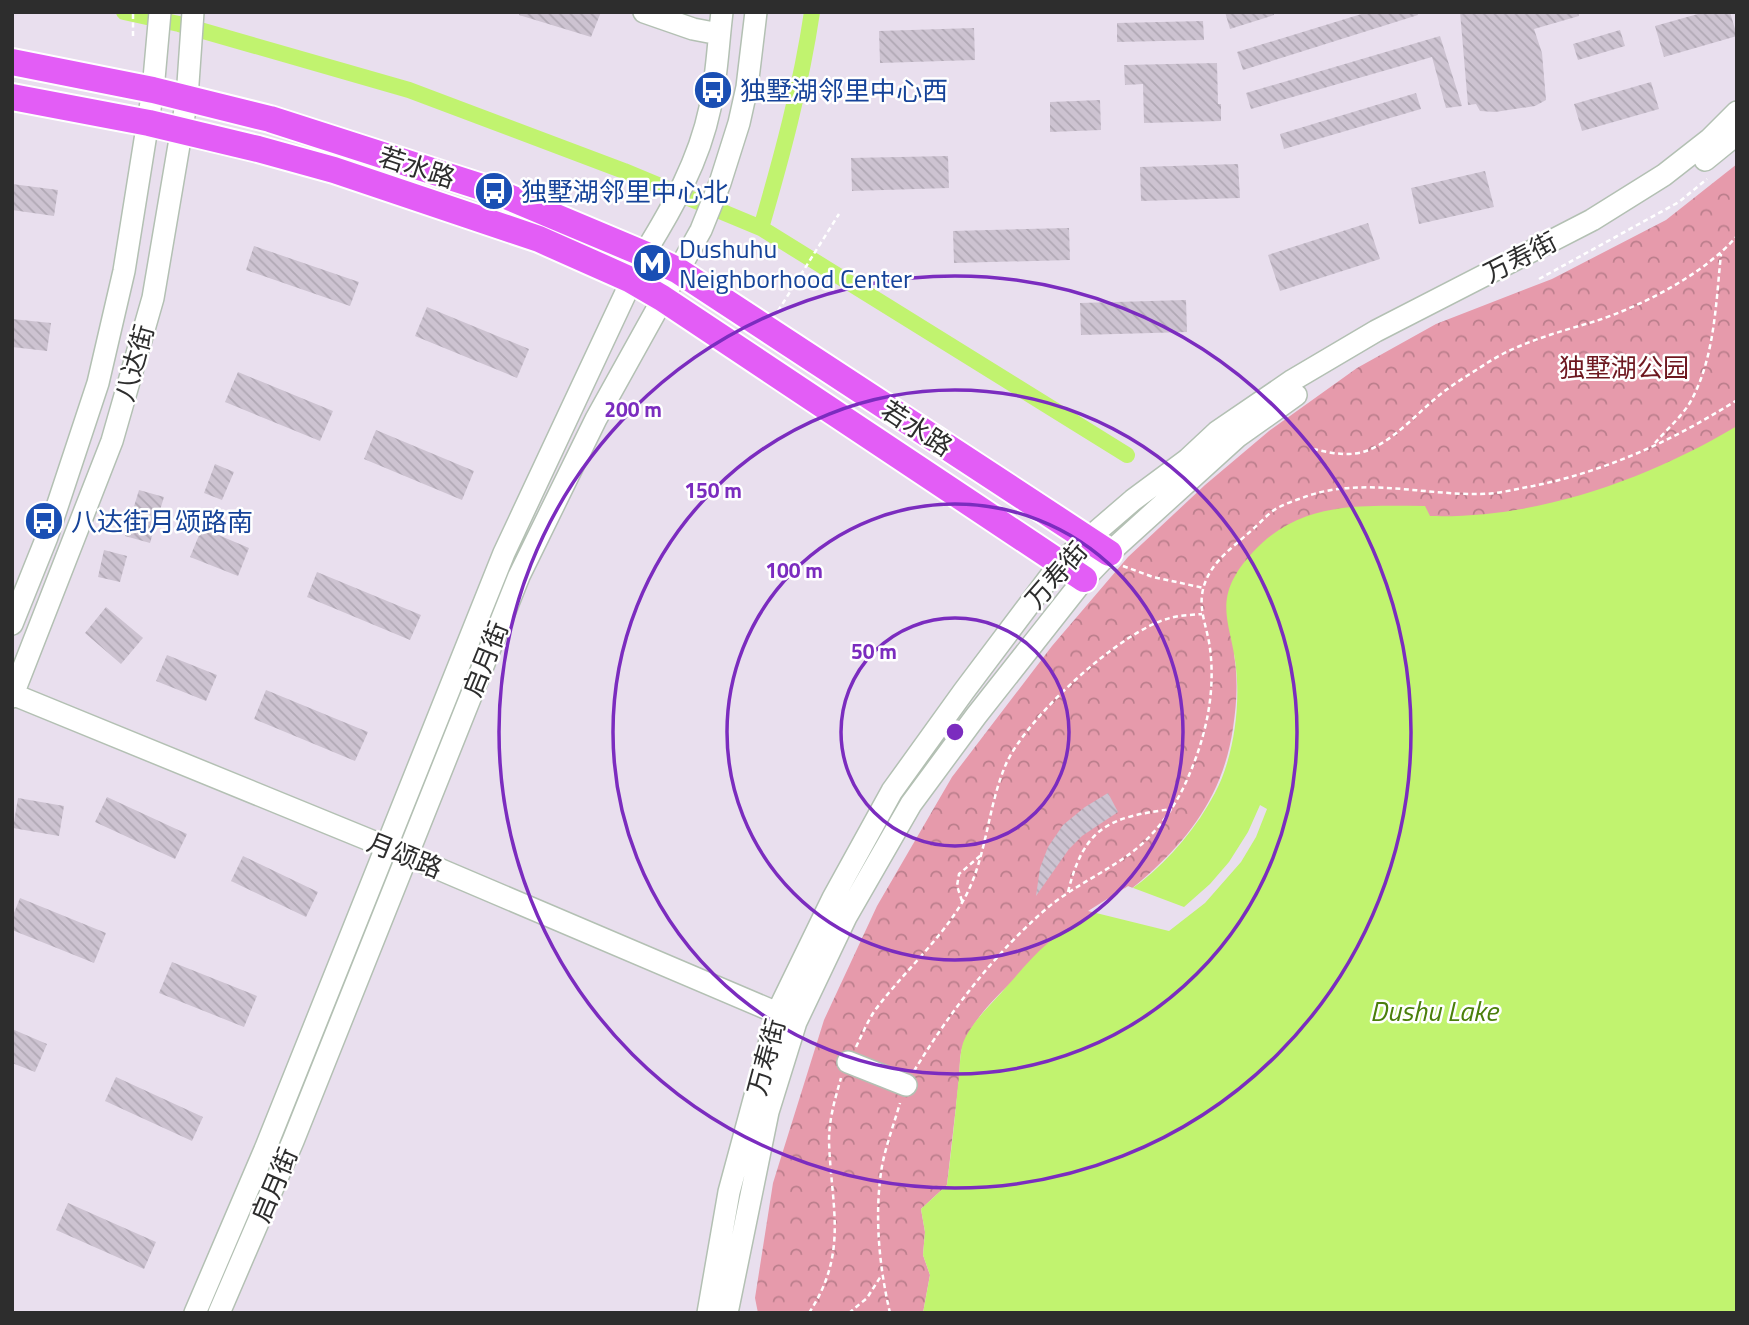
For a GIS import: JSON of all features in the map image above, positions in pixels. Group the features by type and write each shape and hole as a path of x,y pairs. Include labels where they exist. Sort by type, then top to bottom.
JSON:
{"main road":[{"name":"若水路","path":"12,62 153,90 270,120 494,191 644,254 677,270 1100,550"},
{"name":"若水路","path":"12,97 149,123 334,170 539,239 631,280 1084,579"}],"street":[{"name":"八达街","path":"12,624 47,537 98,383 124,271 149,123 160,12"},
{"name":"八达街","path":"13,695 112,440 153,298 187,98 193,12"},
{"path":"644,12 693,29 721,23"},
{"name":"启月街","path":"194,1313 519,576 596,419 701,230 720,183 737,129 747,87 756,12"},
{"name":"启月街","path":"219,1313 293,1141 504,553 631,280 689,172 710,109 721,23"},
{"name":"万寿街","path":"708,1313 729,1192 787,1017 833,898 892,791 1061,562 1100,550 1151,514 1194,466 1217,432 1293,380 1376,331 1592,220 1664,175 1710,139 1737,112"},
{"name":"万寿街","path":"727,1313 787,1017 911,804 976,716 1084,579 1132,500 1194,466 1383,337 1492,287 1596,232 1675,183 1737,134"},
{"name":"月颂路","path":"13,695 396,851 787,1017"},
{"path":"848,1062 906,1085"}],"path":[{"path":"133,12 133,36"},
{"path":"1539,279 1679,202 1708,178"},
{"path":"778,311 839,214"},
{"path":"1313,449 1342,455 1366,451 1397,432 1442,393 1490,361 1548,334 1633,307 1721,254 1737,236"},
{"path":"1653,446 1692,400 1703,371 1711,334 1721,254"},
{"path":"890,1313 881,1276 878,1216 882,1167 906,1085 932,1042 996,958 1048,908 1131,853 1152,835 1172,808 1195,761 1209,716 1212,676 1209,642 1202,614 1203,588 1206,577 1216,562 1274,510 1303,497 1331,489 1364,487 1444,494 1485,494 1558,481 1600,469 1653,446 1737,400"},
{"path":"1100,550 1153,577 1203,588"},
{"path":"809,1313 821,1294 831,1265 836,1231 830,1129 832,1108 848,1062 878,1006 942,931 962,901 981,856 1006,764 1019,742 1044,713 1106,654 1144,629 1171,618 1202,614"},
{"path":"1068,894 1080,853 1100,832 1115,821 1134,814 1172,808"},
{"path":"962,901 957,886 959,874 981,856"},
{"path":"849,1313 867,1297 881,1276"}],"green space":[{"name":"独墅湖公园","path":"1737,164 1737,435 1234,654 1235,709 1224,767 1209,802 1189,832 1165,859 1137,884 1011,983 978,1018 964,1043 960,1056 947,1185 921,1209 925,1232 923,1255 930,1275 923,1313 758,1313 755,1298 773,1183 824,1020 877,906 952,777 1052,646 1128,557 1205,485 1269,431 1357,368 1436,324 1552,279 1666,220"}],"water":[{"name":"Dushu Lake","path":"1737,426 1737,1313 923,1313 930,1275 923,1255 925,1232 921,1209 947,1185 963,1043 980,1016 1042,949 1152,873 1173,852 1208,806 1226,767 1237,708 1237,680 1227,600 1230,586 1253,552 1291,523 1333,510 1425,506 1430,516 1470,515 1550,503 1628,479 1666,463"}],"pier":[{"path":"1260,805 1267,809 1256,837 1241,862 1205,903 1169,931 1088,911 1128,886 1184,907 1210,884 1229,862 1248,832"}],"building":[{"path":"520,12 601,12 591,37 519,15"},
{"path":"1225,12 1274,12 1274,15 1230,29"},
{"path":"1368,12 1417,12 1418,15 1243,70 1237,52"},
{"path":"1460,12 1578,12 1579,16 1534,29 1542,53 1546,100 1535,106 1495,112 1480,111 1476,104 1468,105"},
{"path":"1705,12 1730,12 1737,36 1664,57 1655,26"},
{"path":"1203,21 1204,40 1117,42 1117,23"},
{"path":"974,28 975,60 880,63 879,31"},
{"path":"1620,30 1625,46 1578,60 1573,44"},
{"path":"1440,36 1462,106 1446,108 1432,57 1251,109 1246,93"},
{"path":"1217,63 1221,121 1144,123 1143,84 1125,85 1124,65"},
{"path":"1651,82 1659,109 1582,131 1574,104"},
{"path":"1416,93 1421,109 1284,149 1280,134"},
{"path":"1100,100 1101,130 1050,132 1050,102"},
{"path":"948,156 949,188 852,191 851,158"},
{"path":"1238,164 1240,198 1141,201 1140,167"},
{"path":"1485,171 1494,207 1419,224 1411,188"},
{"path":"12,184 58,190 54,216 12,210"},
{"path":"1368,223 1380,259 1280,291 1268,255"},
{"path":"1069,228 1070,260 954,263 953,231"},
{"path":"254,246 359,282 350,306 246,270"},
{"path":"1186,300 1187,332 1081,335 1080,303"},
{"path":"427,307 529,349 517,378 415,336"},
{"path":"12,319 51,323 47,351 12,347"},
{"path":"238,372 333,411 320,441 225,402"},
{"path":"376,430 474,471 462,500 364,459"},
{"path":"215,464 234,472 222,500 204,493"},
{"path":"139,490 164,497 150,543 125,536"},
{"path":"202,528 249,548 238,576 190,557"},
{"path":"104,550 127,556 120,582 98,577"},
{"path":"317,572 421,615 410,640 307,597"},
{"path":"106,607 143,638 121,664 85,633"},
{"path":"167,655 217,675 206,701 156,681"},
{"path":"266,690 368,732 355,761 254,719"},
{"path":"1108,793 1118,812 1082,836 1069,849 1036,896 1040,868 1048,847 1063,825"},
{"path":"107,797 187,834 175,859 95,822"},
{"path":"18,798 64,806 59,836 13,828"},
{"path":"243,856 318,892 306,917 231,881"},
{"path":"20,898 106,933 94,963 12,930 12,918"},
{"path":"172,962 257,996 244,1027 159,993"},
{"path":"12,1029 47,1044 35,1072 12,1063"},
{"path":"116,1077 203,1117 192,1141 105,1101"},
{"path":"68,1203 156,1242 144,1269 56,1230"}],"waterway":[{"path":"124,12 179,24 409,90 624,171 761,228 1127,455"},
{"path":"761,228 790,121 812,12"}],"place":[{"name":"独墅湖邻里中心西","path":"713,90"},
{"name":"独墅湖邻里中心北","path":"494,191"},
{"name":"Dushuhu Neighborhood Center","path":"652,263"},
{"name":"八达街月颂路南","path":"44,521"}]}
